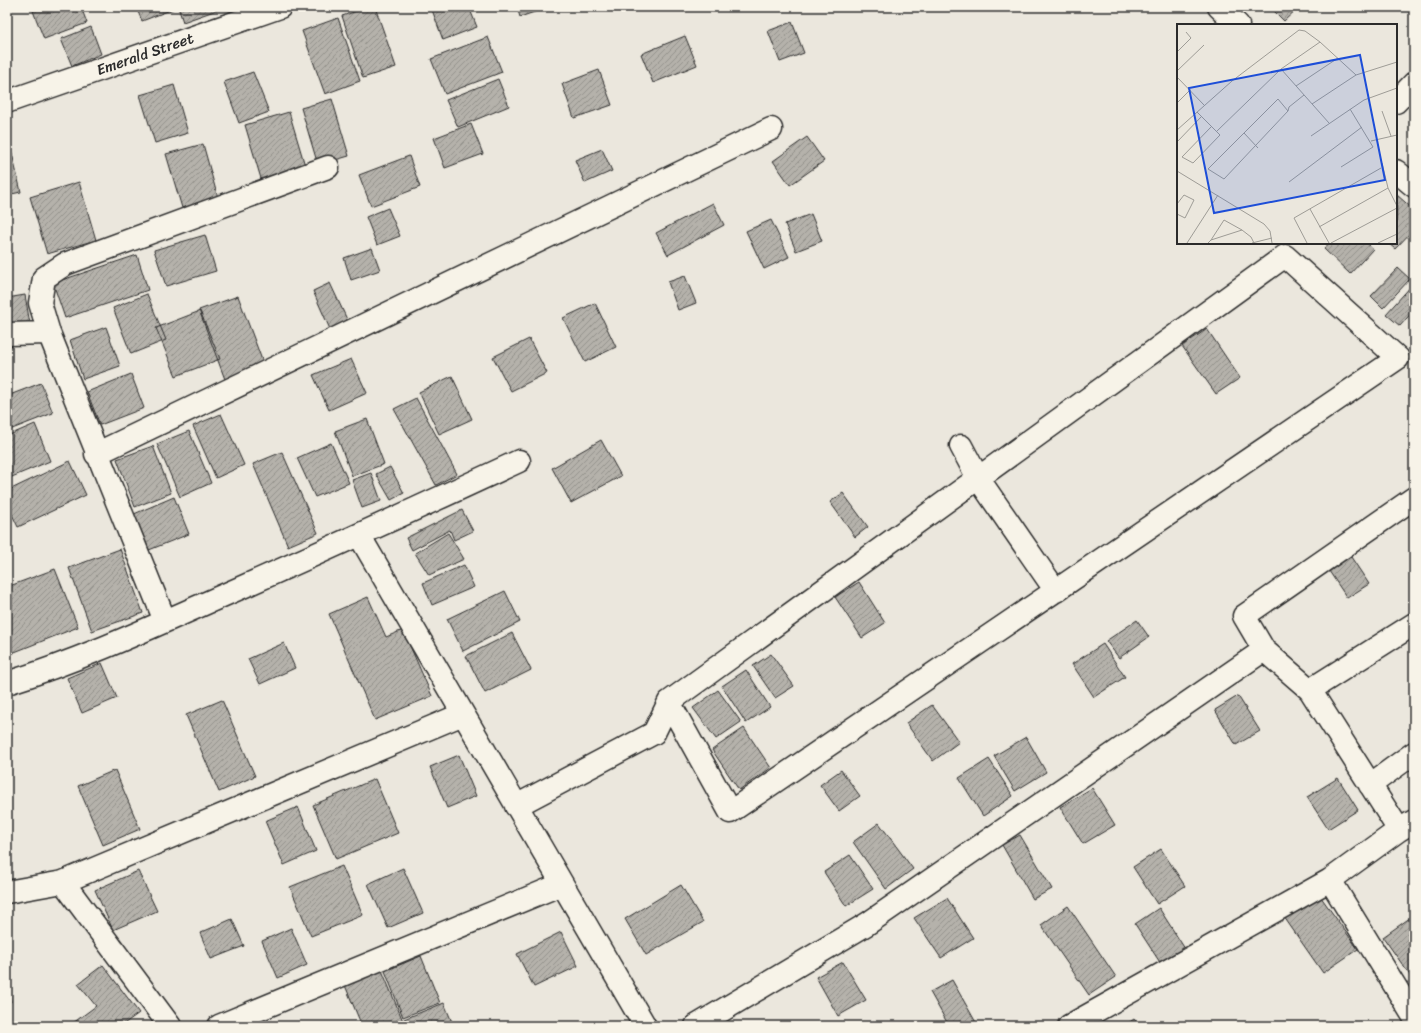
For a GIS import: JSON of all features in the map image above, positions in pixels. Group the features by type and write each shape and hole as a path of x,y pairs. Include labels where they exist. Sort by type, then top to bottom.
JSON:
{"street":[{"name":"Emerald Street","path":"8,100 280,7"},
{"path":"1219,7 1237,24"},
{"path":"1397,101 1414,83"},
{"path":"96,454 771,129"},
{"path":"165,621 96,454 49,333 40,303 44,278 65,264 328,167"},
{"path":"1397,172 1414,186"},
{"path":"516,806 654,733 669,702 1285,256 1398,358 730,812 669,702"},
{"path":"7,334 49,333"},
{"path":"961,446 978,478 1056,591"},
{"path":"7,683 45,671 165,621 359,536 519,461"},
{"path":"1069,1026 1330,880 1406,826 1370,784 1310,690 1264,650 1244,616 1414,498"},
{"path":"359,536 645,1026"},
{"path":"1310,690 1414,624"},
{"path":"696,1026 867,924 1264,650"},
{"path":"7,892 63,882 463,714"},
{"path":"1370,784 1414,754"},
{"path":"1330,880 1414,1017"},
{"path":"63,882 170,1026"},
{"path":"219,1026 562,884"}],"building":[{"path":"43,7 81,7 87,23 44,39 33,11"},
{"path":"136,7 172,7 173,9 142,21"},
{"path":"178,7 216,7 217,10 183,22"},
{"path":"369,7 375,7 396,67 363,78 342,16"},
{"path":"431,7 469,7 477,27 443,40"},
{"path":"517,7 549,7 520,17"},
{"path":"1270,7 1299,7 1284,21"},
{"path":"338,18 360,81 325,94 302,31"},
{"path":"792,22 804,53 780,62 768,31"},
{"path":"91,27 101,54 72,66 61,39"},
{"path":"685,36 697,65 653,83 641,54"},
{"path":"488,37 502,72 445,94 431,59"},
{"path":"599,70 612,105 574,118 562,84"},
{"path":"253,72 269,112 239,123 224,82"},
{"path":"498,79 509,106 458,127 446,100"},
{"path":"174,85 188,133 155,143 140,95"},
{"path":"332,99 349,156 318,165 301,108"},
{"path":"289,112 306,169 262,182 245,125"},
{"path":"471,124 483,154 445,168 434,138"},
{"path":"807,137 824,161 790,185 773,161"},
{"path":"203,144 218,198 182,208 166,154"},
{"path":"11,149 21,192 7,195 7,150"},
{"path":"602,149 612,171 585,183 575,160"},
{"path":"409,156 420,187 371,206 359,175"},
{"path":"79,182 96,240 47,254 30,197"},
{"path":"1397,195 1414,210 1414,229 1395,249 1389,244 1397,244"},
{"path":"713,203 724,225 668,255 656,233"},
{"path":"388,208 400,236 377,245 366,217"},
{"path":"811,214 822,241 796,251 785,224"},
{"path":"771,220 789,257 764,269 746,231"},
{"path":"205,235 216,271 166,286 154,250"},
{"path":"1328,244 1368,244 1373,249 1350,274 1324,249"},
{"path":"372,248 380,270 351,280 344,258"},
{"path":"137,255 148,290 65,318 53,283"},
{"path":"1398,268 1410,279 1383,308 1371,296"},
{"path":"685,276 696,303 678,310 668,282"},
{"path":"330,283 351,328 333,336 313,291"},
{"path":"1413,284 1414,310 1400,326 1386,314"},
{"path":"147,294 166,340 131,354 113,308"},
{"path":"25,295 30,324 7,328 7,298"},
{"path":"238,296 265,368 226,382 199,310"},
{"path":"595,303 616,347 585,362 563,318"},
{"path":"200,311 220,359 176,376 156,328"},
{"path":"106,327 120,366 83,379 70,340"},
{"path":"1207,329 1240,378 1216,394 1182,346"},
{"path":"529,339 547,373 511,391 493,357"},
{"path":"351,359 367,393 329,410 313,375"},
{"path":"131,374 144,408 100,425 87,392"},
{"path":"452,376 472,419 439,434 419,392"},
{"path":"41,383 53,413 7,431 7,396"},
{"path":"416,398 457,474 436,485 394,409"},
{"path":"221,414 244,465 216,478 193,426"},
{"path":"367,419 384,464 352,476 335,431"},
{"path":"35,424 50,461 7,479 7,436"},
{"path":"189,431 211,483 180,497 157,444"},
{"path":"601,440 621,476 571,503 552,468"},
{"path":"331,443 349,483 315,497 297,458"},
{"path":"153,446 171,493 135,507 117,459"},
{"path":"282,452 318,533 288,546 253,464"},
{"path":"70,461 86,495 18,527 7,504 7,491"},
{"path":"390,467 404,493 391,500 376,474"},
{"path":"371,473 381,501 362,508 352,480"},
{"path":"843,493 868,527 855,537 830,502"},
{"path":"174,497 189,534 149,550 134,514"},
{"path":"462,510 473,531 454,540 450,530 412,550 406,538"},
{"path":"448,533 464,559 429,575 415,553"},
{"path":"120,549 143,613 92,631 69,568"},
{"path":"1347,551 1369,584 1347,598 1325,565"},
{"path":"464,565 474,587 432,605 423,583"},
{"path":"55,569 78,627 7,655 7,587"},
{"path":"859,582 885,623 862,638 835,597"},
{"path":"505,591 520,622 463,651 447,619"},
{"path":"368,597 386,637 403,630 432,696 375,720 329,614"},
{"path":"1137,620 1149,637 1119,658 1106,641"},
{"path":"512,633 531,670 485,693 466,656"},
{"path":"284,643 295,668 260,684 248,659"},
{"path":"1103,644 1125,677 1094,697 1072,664"},
{"path":"771,654 794,686 775,698 753,666"},
{"path":"102,663 117,698 82,713 67,678"},
{"path":"746,670 770,707 746,723 722,686"},
{"path":"718,690 741,722 716,739 693,708"},
{"path":"1238,696 1260,731 1236,745 1215,710"},
{"path":"222,700 255,776 219,792 186,715"},
{"path":"932,705 959,742 933,761 906,723"},
{"path":"744,728 771,768 739,790 712,750"},
{"path":"1026,737 1046,772 1015,791 994,756"},
{"path":"459,755 476,796 447,808 430,767"},
{"path":"989,759 1013,796 983,816 959,778"},
{"path":"115,770 140,829 103,845 78,786"},
{"path":"841,770 860,796 839,811 820,785"},
{"path":"1338,778 1358,810 1328,829 1307,797"},
{"path":"375,779 398,833 336,859 313,805"},
{"path":"1092,788 1115,825 1083,844 1060,807"},
{"path":"298,807 316,851 284,865 265,821"},
{"path":"879,823 913,869 886,889 853,842"},
{"path":"1020,835 1052,889 1033,899 1002,845"},
{"path":"1161,849 1185,886 1157,904 1133,867"},
{"path":"850,855 873,889 846,906 824,872"},
{"path":"342,866 363,915 311,936 290,887"},
{"path":"403,868 423,913 388,928 368,884"},
{"path":"138,871 157,911 113,930 95,890"},
{"path":"681,885 703,922 646,955 625,919"},
{"path":"1318,893 1358,949 1323,973 1284,917"},
{"path":"947,898 973,938 941,958 914,918"},
{"path":"1068,906 1116,977 1089,995 1041,925"},
{"path":"1159,908 1187,952 1163,967 1135,924"},
{"path":"1414,915 1414,981 1383,937"},
{"path":"232,919 244,946 211,959 200,933"},
{"path":"291,928 307,965 278,978 262,941"},
{"path":"561,932 578,966 534,987 517,954"},
{"path":"421,956 440,1003 403,1017 385,971"},
{"path":"843,962 866,1000 838,1016 816,977"},
{"path":"103,965 139,1013 121,1026 69,1026 96,1006 78,984"},
{"path":"381,968 405,1026 362,1026 344,983"},
{"path":"7,974 11,1002 7,1002"},
{"path":"952,980 978,1026 949,1026 930,992"},
{"path":"444,1003 452,1022 442,1026 407,1026 404,1019"},
{"path":"1134,1019 1140,1026 1124,1026"}]}
